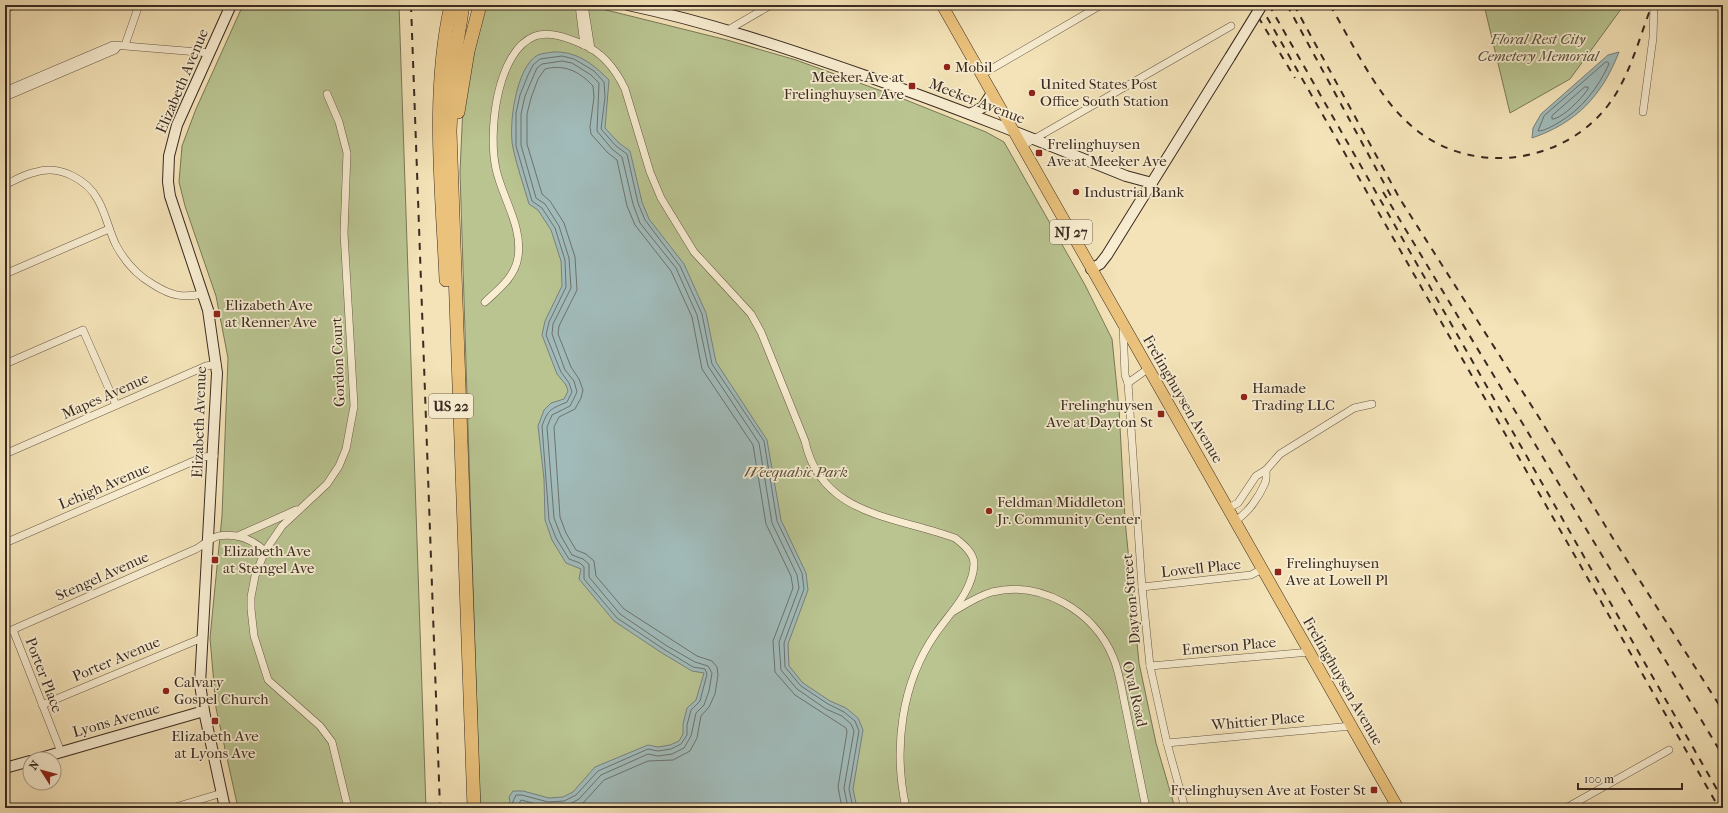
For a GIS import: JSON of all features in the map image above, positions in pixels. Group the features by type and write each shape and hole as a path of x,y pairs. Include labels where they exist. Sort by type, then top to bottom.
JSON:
{"highway":[{"path":"442,60 446,5"},
{"name":"US 22","path":"451,5 442,60 440,132 465,808"},
{"name":"US 22","path":"464,5 454,56 451,93 452,190 474,808"},
{"path":"452,190 459,104 468,51 480,5"}],"main road":[{"name":"Elizabeth Avenue","path":"225,808 204,711 200,684 214,456 216,364 208,310 174,208 169,185 168,168 171,144 177,125 231,5"},
{"name":"Meeker Avenue","path":"628,5 728,30 806,55 970,114 1126,176 1152,184"},
{"name":"Frelinghuysen Avenue","path":"942,5 1397,807"},
{"path":"1092,269 1100,264 1108,255 1262,5"},
{"path":"970,114 983,107 992,93"},
{"name":"Lyons Avenue","path":"62,752 204,711"},
{"path":"5,768 22,763"}],"street":[{"path":"5,97 115,50 121,45 139,5"},
{"path":"579,5 584,45"},
{"path":"584,5 591,49"},
{"path":"728,30 771,5"},
{"path":"981,75 1101,5"},
{"path":"1643,112 1653,38 1654,5"},
{"path":"1022,146 1231,26"},
{"path":"485,302 510,278 518,257 518,236 495,168 493,127 496,103 507,66 520,47 534,37 549,35 584,45 605,59 620,78 626,89 650,172 662,198 679,228 694,252 751,314 761,332 817,474 832,492 852,505 869,512 954,538 961,543 972,556 974,564 971,576 953,611 925,649 918,664 906,701 900,742 901,786 906,808"},
{"path":"5,91 113,45 210,53"},
{"name":"Gordon Court","path":"327,94 339,122 347,153 344,234 354,406 346,449 339,466 327,484 282,526 265,551 255,576 251,597 251,608 254,636 268,680 320,726 329,737 332,742 348,808"},
{"path":"5,185 35,172 50,170 65,172 75,177 89,188 98,200 120,252 131,267 145,280 176,296 184,297 203,294"},
{"path":"5,274 109,229"},
{"name":"Dayton Street","path":"1123,324 1125,375 1128,383 1142,587 1150,666 1167,743 1185,808"},
{"path":"5,364 83,330 116,405"},
{"name":"Mapes Avenue","path":"5,454 206,366 216,364"},
{"path":"1128,383 1149,368"},
{"path":"1228,508 1238,502 1256,476 1266,470 1280,454 1354,408 1372,404"},
{"name":"Lehigh Avenue","path":"5,543 203,457 214,456"},
{"path":"1235,521 1245,515 1263,487 1266,482 1266,470"},
{"path":"238,536 299,509"},
{"name":"Stengel Avenue","path":"5,633 196,549 217,536 238,536"},
{"path":"238,536 253,542 265,551"},
{"name":"Lowell Place","path":"1142,587 1251,575 1262,569"},
{"name":"Oval Road","path":"953,611 983,595 999,591 1031,591 1052,597 1072,607 1089,621 1109,647 1117,671 1146,808"},
{"name":"Porter Place","path":"13,630 61,751"},
{"name":"Porter Avenue","path":"42,705 202,638"},
{"name":"Emerson Place","path":"1150,666 1310,652"},
{"name":"Whittier Place","path":"1167,743 1352,726"},
{"path":"1566,808 1669,750"},
{"path":"172,808 222,793"},
{"path":"1377,808 1397,807"}],"green space":[{"path":"243,5 399,5 426,808 238,808 216,708 210,638 222,516 228,358 216,296 185,206 179,182 182,146 196,109"},
{"name":"Weequahic Park","path":"484,5 586,5 727,40 796,60 901,98 986,132 1004,142 1085,285 1112,339 1119,408 1125,520 1139,663 1156,743 1175,808 480,808 460,172 463,106"},
{"name":"Floral Rest City Cemetery Memorial","path":"1484,5 1624,5 1570,79 1510,113"}],"water":[{"path":"562,52 577,56 591,64 609,80 605,128 619,143 630,151 642,202 649,219 684,264 706,313 716,362 767,440 781,520 806,573 808,590 788,644 789,666 803,683 830,701 846,708 858,718 863,730 853,789 857,808 505,808 510,802 509,797 513,791 523,791 549,798 563,797 573,792 595,767 648,745 658,747 670,745 679,741 683,734 683,724 687,708 696,700 704,673 692,671 614,621 579,579 581,569 566,563 552,540 545,520 544,479 538,426 544,410 551,403 564,399 568,391 566,385 557,374 542,335 545,321 562,286 561,261 551,230 538,210 529,204 513,148 512,126 515,97 524,71 530,61 538,55"},
{"path":"1619,52 1604,82 1596,95 1586,106 1562,124 1548,132 1532,138 1533,128 1541,114 1608,55"}],"railway":[{"path":"411,5 440,808"},
{"path":"1251,5 1295,78"},
{"path":"1260,5 1719,808"},
{"path":"1269,5 1723,800"},
{"path":"1287,5 1391,196"},
{"path":"1294,5 1400,199 1723,711"},
{"path":"1330,5 1374,81 1384,96 1406,121 1429,139 1455,151 1483,157 1511,158 1539,152 1565,142 1589,125 1609,104 1623,81 1634,56 1652,5"},
{"path":"1383,192 1723,756"}],"place":[{"name":"Mobil","path":"947,67"},
{"name":"Meeker Ave at Frelinghuysen Ave","path":"912,86"},
{"name":"United States Post Office South Station","path":"1032,93"},
{"name":"Frelinghuysen Ave at Meeker Ave","path":"1039,153"},
{"name":"Industrial Bank","path":"1076,192"},
{"name":"Elizabeth Ave at Renner Ave","path":"217,314"},
{"name":"Hamade Trading LLC","path":"1244,397"},
{"name":"Frelinghuysen Ave at Dayton St","path":"1161,414"},
{"name":"Feldman Middleton Jr. Community Center","path":"989,511"},
{"name":"Elizabeth Ave at Stengel Ave","path":"215,560"},
{"name":"Frelinghuysen Ave at Lowell Pl","path":"1278,572"},
{"name":"Calvary Gospel Church","path":"166,691"},
{"name":"Elizabeth Ave at Lyons Ave","path":"215,721"},
{"name":"Frelinghuysen Ave at Foster St","path":"1374,790"}]}
